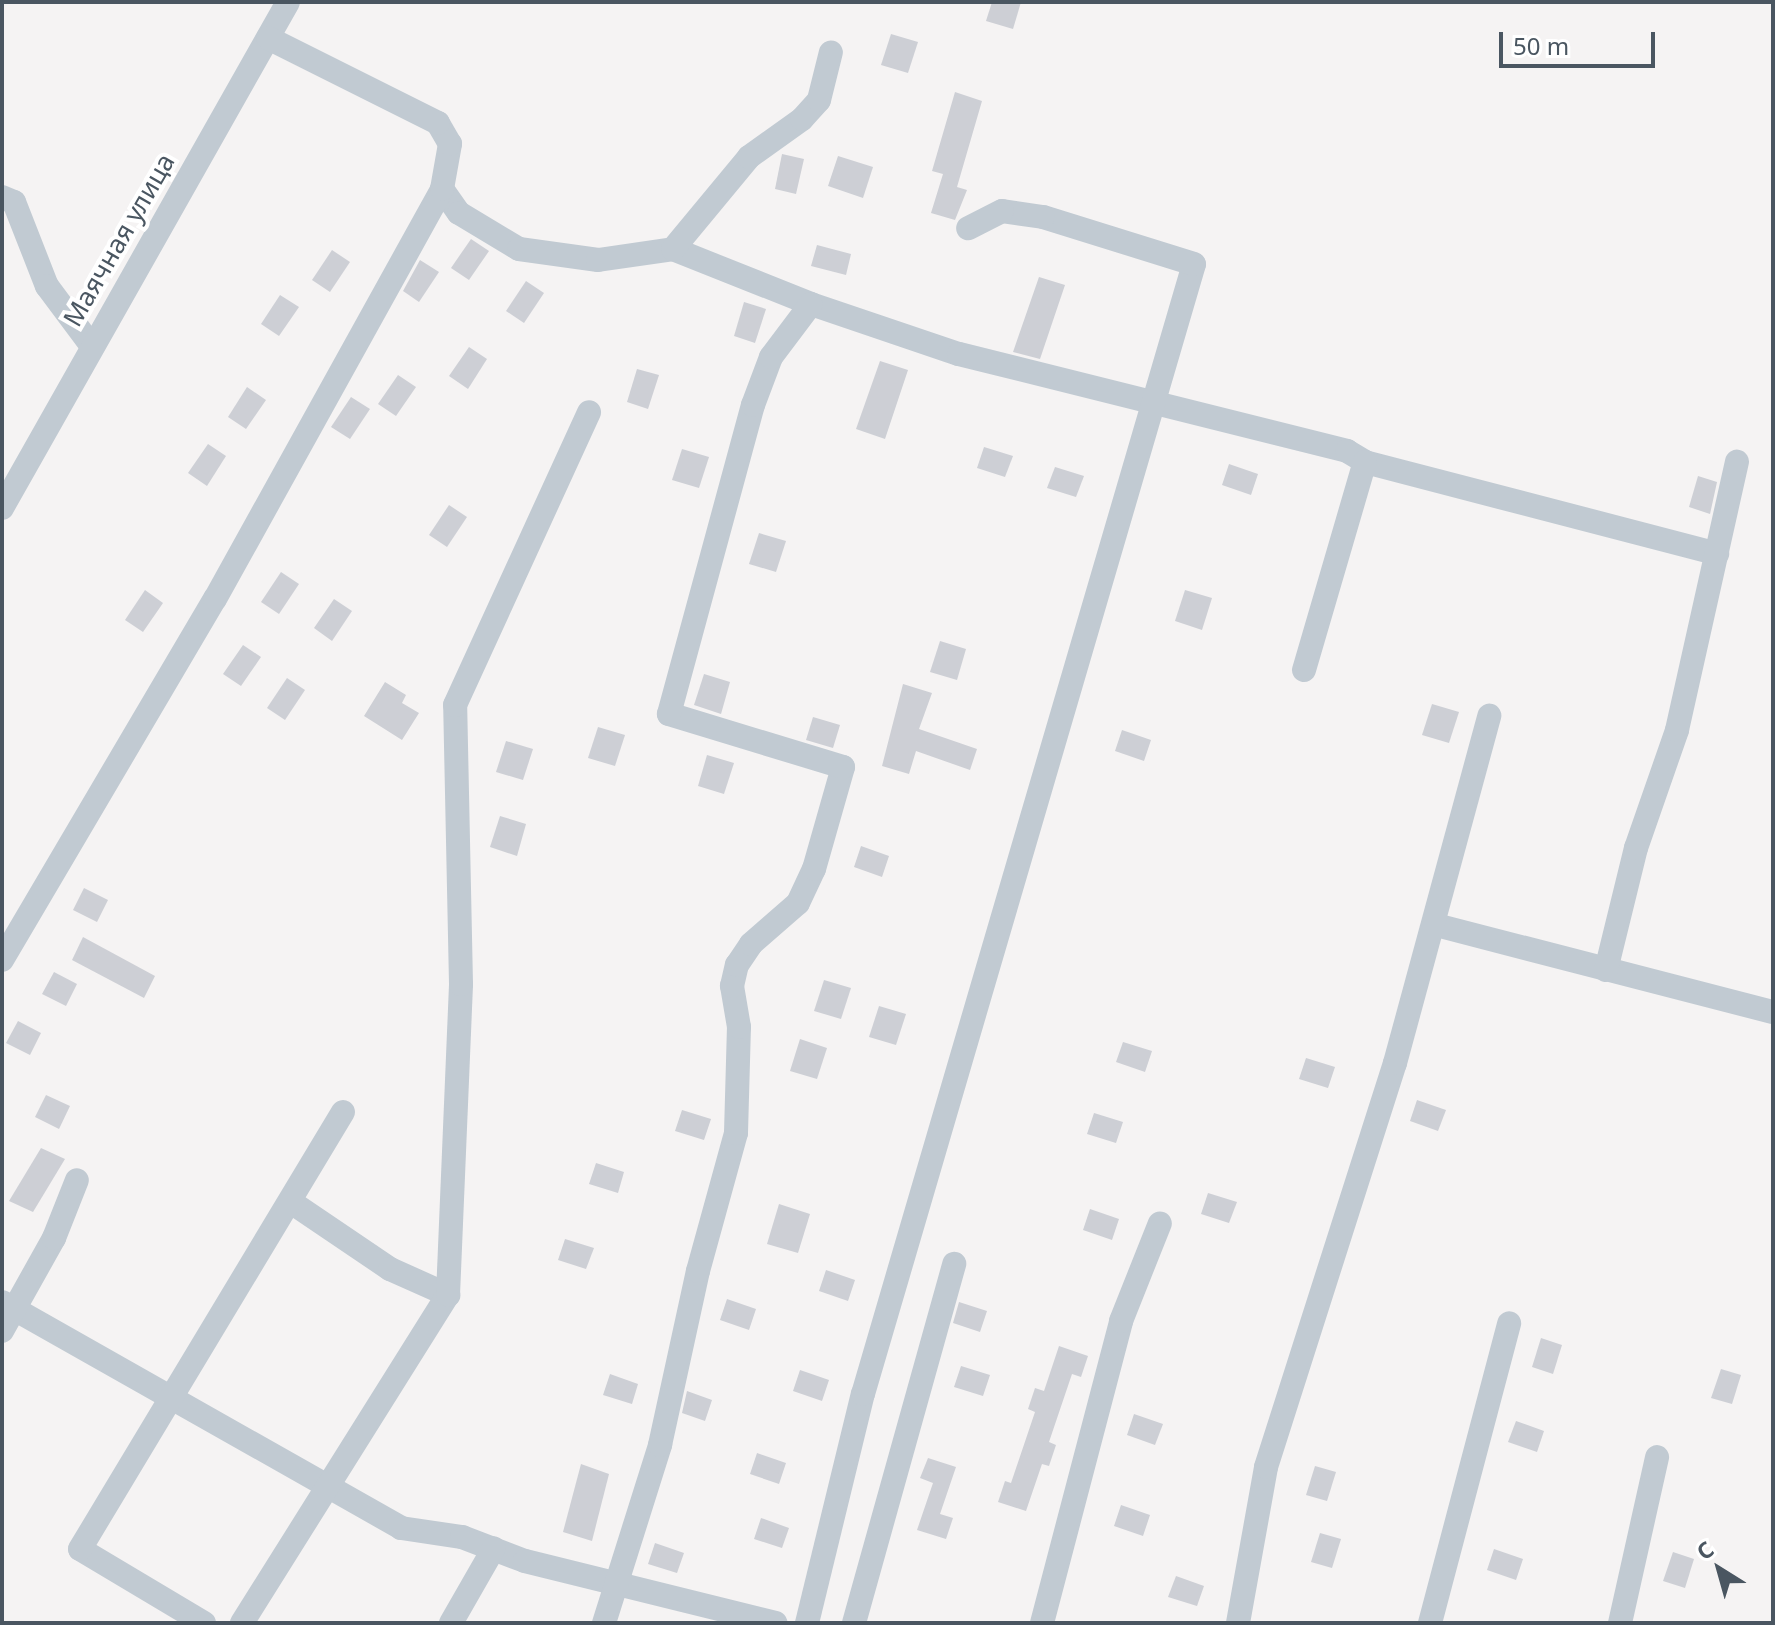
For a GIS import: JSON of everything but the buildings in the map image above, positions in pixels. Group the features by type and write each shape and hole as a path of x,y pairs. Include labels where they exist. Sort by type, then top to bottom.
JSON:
{"street":[{"name":"Маячная улица","path":"2,508 91,345 288,2"},
{"path":"2,960 215,599 442,189 450,144 438,123 268,38"},
{"path":"673,249 749,157 802,119 819,100 831,52"},
{"path":"442,189 459,213 519,249 598,260 673,249 811,304 959,354 1347,451 1365,462 1717,554"},
{"path":"6,196 47,286 91,345"},
{"path":"807,1623 863,1394 1194,264 1043,217 1002,211 968,228"},
{"path":"604,1623 614,1582 660,1445 698,1271 736,1133 739,1027 732,986 737,965 751,944 798,903 814,869 843,767 669,714 753,405 771,357 811,304"},
{"path":"242,1623 448,1295 461,984 455,705 589,412"},
{"path":"1304,670 1365,462"},
{"path":"1606,970 1636,848 1677,730 1737,462"},
{"path":"1238,1623 1266,1467 1436,925 1489,716"},
{"path":"1436,925 1773,1012"},
{"path":"204,1623 80,1549 343,1112"},
{"path":"2,1331 8,1305 54,1238 77,1180"},
{"path":"291,1202 390,1269 448,1295"},
{"path":"1042,1623 1121,1321 1160,1223"},
{"path":"854,1623 954,1264"},
{"path":"8,1305 401,1528 462,1537 614,1582 775,1623"},
{"path":"1430,1623 1509,1323"},
{"path":"1620,1623 1657,1457"},
{"path":"451,1623 494,1548"}]}
